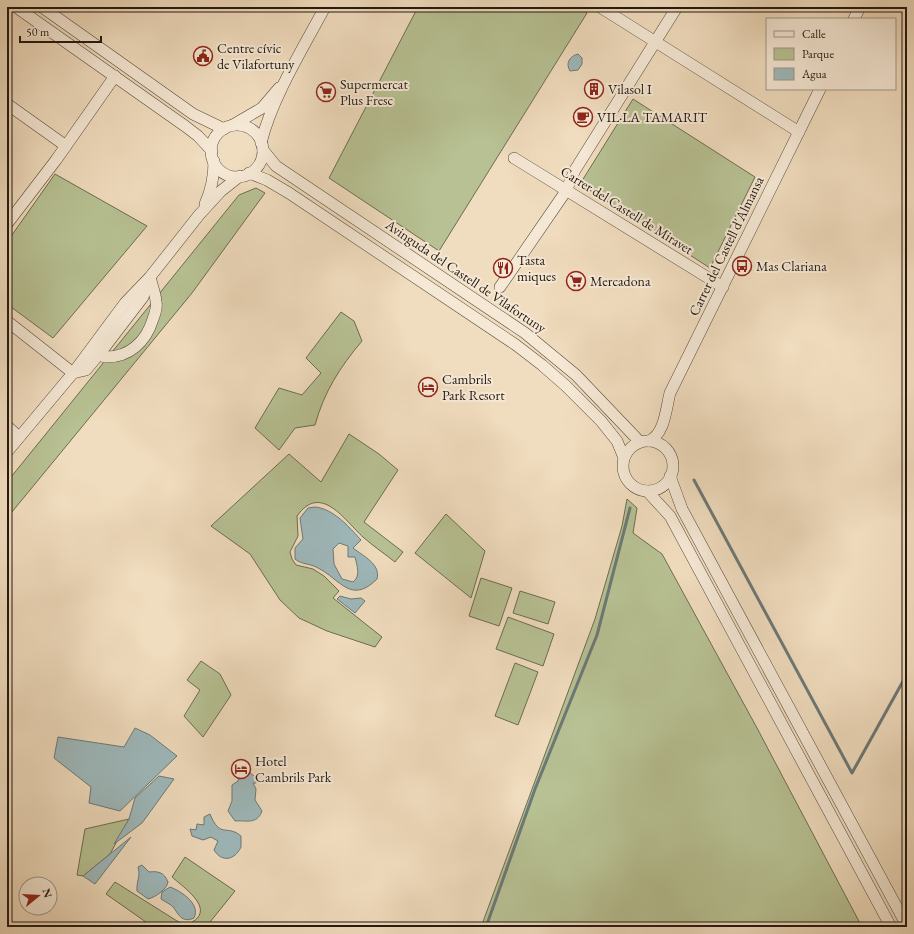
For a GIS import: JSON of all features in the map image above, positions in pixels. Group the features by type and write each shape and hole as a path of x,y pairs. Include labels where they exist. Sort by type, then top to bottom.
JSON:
{"street":[{"path":"16,7 198,136 224,173 244,175"},
{"path":"42,7 193,114 229,127 251,129 259,138 262,147"},
{"path":"7,452 73,373 125,303 150,277 199,215 221,191 259,164 267,124 289,75 325,7"},
{"path":"600,7 799,132"},
{"path":"500,287 566,191 575,170 677,7"},
{"path":"854,18 860,7"},
{"path":"199,215 211,190 214,178 214,141 229,127 262,108 289,75"},
{"path":"7,223 66,146 115,76"},
{"name":"Carrer del Castell d'Almansa","path":"644,441 656,438 664,418 670,393 820,90"},
{"path":"7,104 66,146"},
{"name":"Avinguda del Castell de Vilafortuny","path":"262,147 276,166 525,333 576,375 644,441"},
{"name":"Carrer del Castell de Miravet","path":"514,158 723,287"},
{"name":"Avinguda del Castell de Vilafortuny","path":"244,175 267,180 289,193 516,345 566,386 601,421 617,441 624,458"},
{"path":"125,303 121,320 98,348 104,357 114,358 130,352 142,341 150,330 157,302 150,277"},
{"path":"73,373 86,370 101,352 143,297 150,277"},
{"path":"7,321 73,373"},
{"name":"Carrer del Castell d'Almansa","path":"664,418 671,455"},
{"path":"7,426 19,437"},
{"path":"647,491 663,486 670,476 673,466 671,455 664,446 644,441 630,448 624,458 623,470 628,480 636,488 647,491 670,516 891,927"},
{"path":"670,476 682,509 907,926"}],"green space":[{"path":"418,7 578,7 587,13 439,251 329,178"},
{"path":"633,99 755,177 710,268 580,184"},
{"path":"55,174 147,226 53,338 7,304 7,242"},
{"path":"256,188 265,193 192,293 7,518 7,482 239,195"},
{"path":"341,312 354,321 362,341 334,380 323,402 315,425 295,428 279,450 255,428 279,388 302,395 321,373 306,358"},
{"path":"349,434 379,454 398,470 364,522 403,552 395,562 367,540 341,514 324,503 315,503 306,506 297,516 298,536 290,552 296,565 313,569 324,576 339,591 333,598 382,637 375,647 327,631 299,618 280,600 250,554 211,526 289,454 321,482"},
{"path":"627,499 637,508 633,533 662,554 757,728 862,927 481,927 595,619 622,526"},
{"path":"446,514 485,551 471,598 415,553"},
{"path":"481,578 512,588 499,626 469,616"},
{"path":"520,591 555,602 548,624 513,613"},
{"path":"508,617 554,634 543,666 496,649"},
{"path":"201,661 220,674 231,695 203,737 184,716 200,690 187,680"},
{"path":"515,663 538,672 518,725 495,716"},
{"path":"129,819 110,854 83,876 77,875 85,829"},
{"path":"185,857 235,891 206,927 153,927 106,894 115,882 177,921 186,925 195,920 200,914 200,908 192,894 172,877"}],"water":[{"path":"578,54 582,58 582,64 578,70 570,71 568,65 569,60"},
{"path":"308,508 322,508 341,519 361,540 353,548 374,565 378,574 377,579 360,590 353,590 339,583 318,568 295,559 295,548 303,539 300,518","holes":["339,543 348,546 348,557 355,557 358,574 353,582 342,579 334,564 333,549"]},
{"path":"340,596 351,599 361,598 365,601 355,613 337,599"},
{"path":"135,728 150,735 177,756 120,811 89,803 91,787 54,758 58,737 124,747"},
{"path":"249,772 258,779 256,783 253,783 256,789 255,800 262,811 254,820 235,821 228,811 232,801 232,785 238,781 241,774"},
{"path":"159,776 174,779 142,823 114,844 129,819 135,798"},
{"path":"210,814 214,822 221,829 232,831 241,836 241,847 232,857 224,858 217,854 214,850 218,841 211,837 203,840 192,836 190,829 196,830 197,824 204,825 204,817"},
{"path":"131,837 95,884 83,876"},
{"path":"142,865 149,872 158,872 163,874 168,882 166,887 161,892 148,899 137,891 139,873 138,867"},
{"path":"170,887 189,899 195,908 194,918 187,920 182,918 170,904 161,899 162,892"}],"waterway":[{"path":"694,480 852,773 907,674"},
{"path":"486,927 535,789 597,635 630,508"}],"place":[{"name":"Centre cívic de Vilafortuny","path":"203,56"},
{"name":"Vilasol I","path":"594,89"},
{"name":"Supermercat Plus Fresc","path":"326,92"},
{"name":"VIL·LA TAMARIT","path":"583,117"},
{"name":"Mas Clariana","path":"742,266"},
{"name":"Tasta miques","path":"503,268"},
{"name":"Mercadona","path":"576,281"},
{"name":"Cambrils Park Resort","path":"428,387"},
{"name":"Hotel Cambrils Park","path":"241,769"}]}
